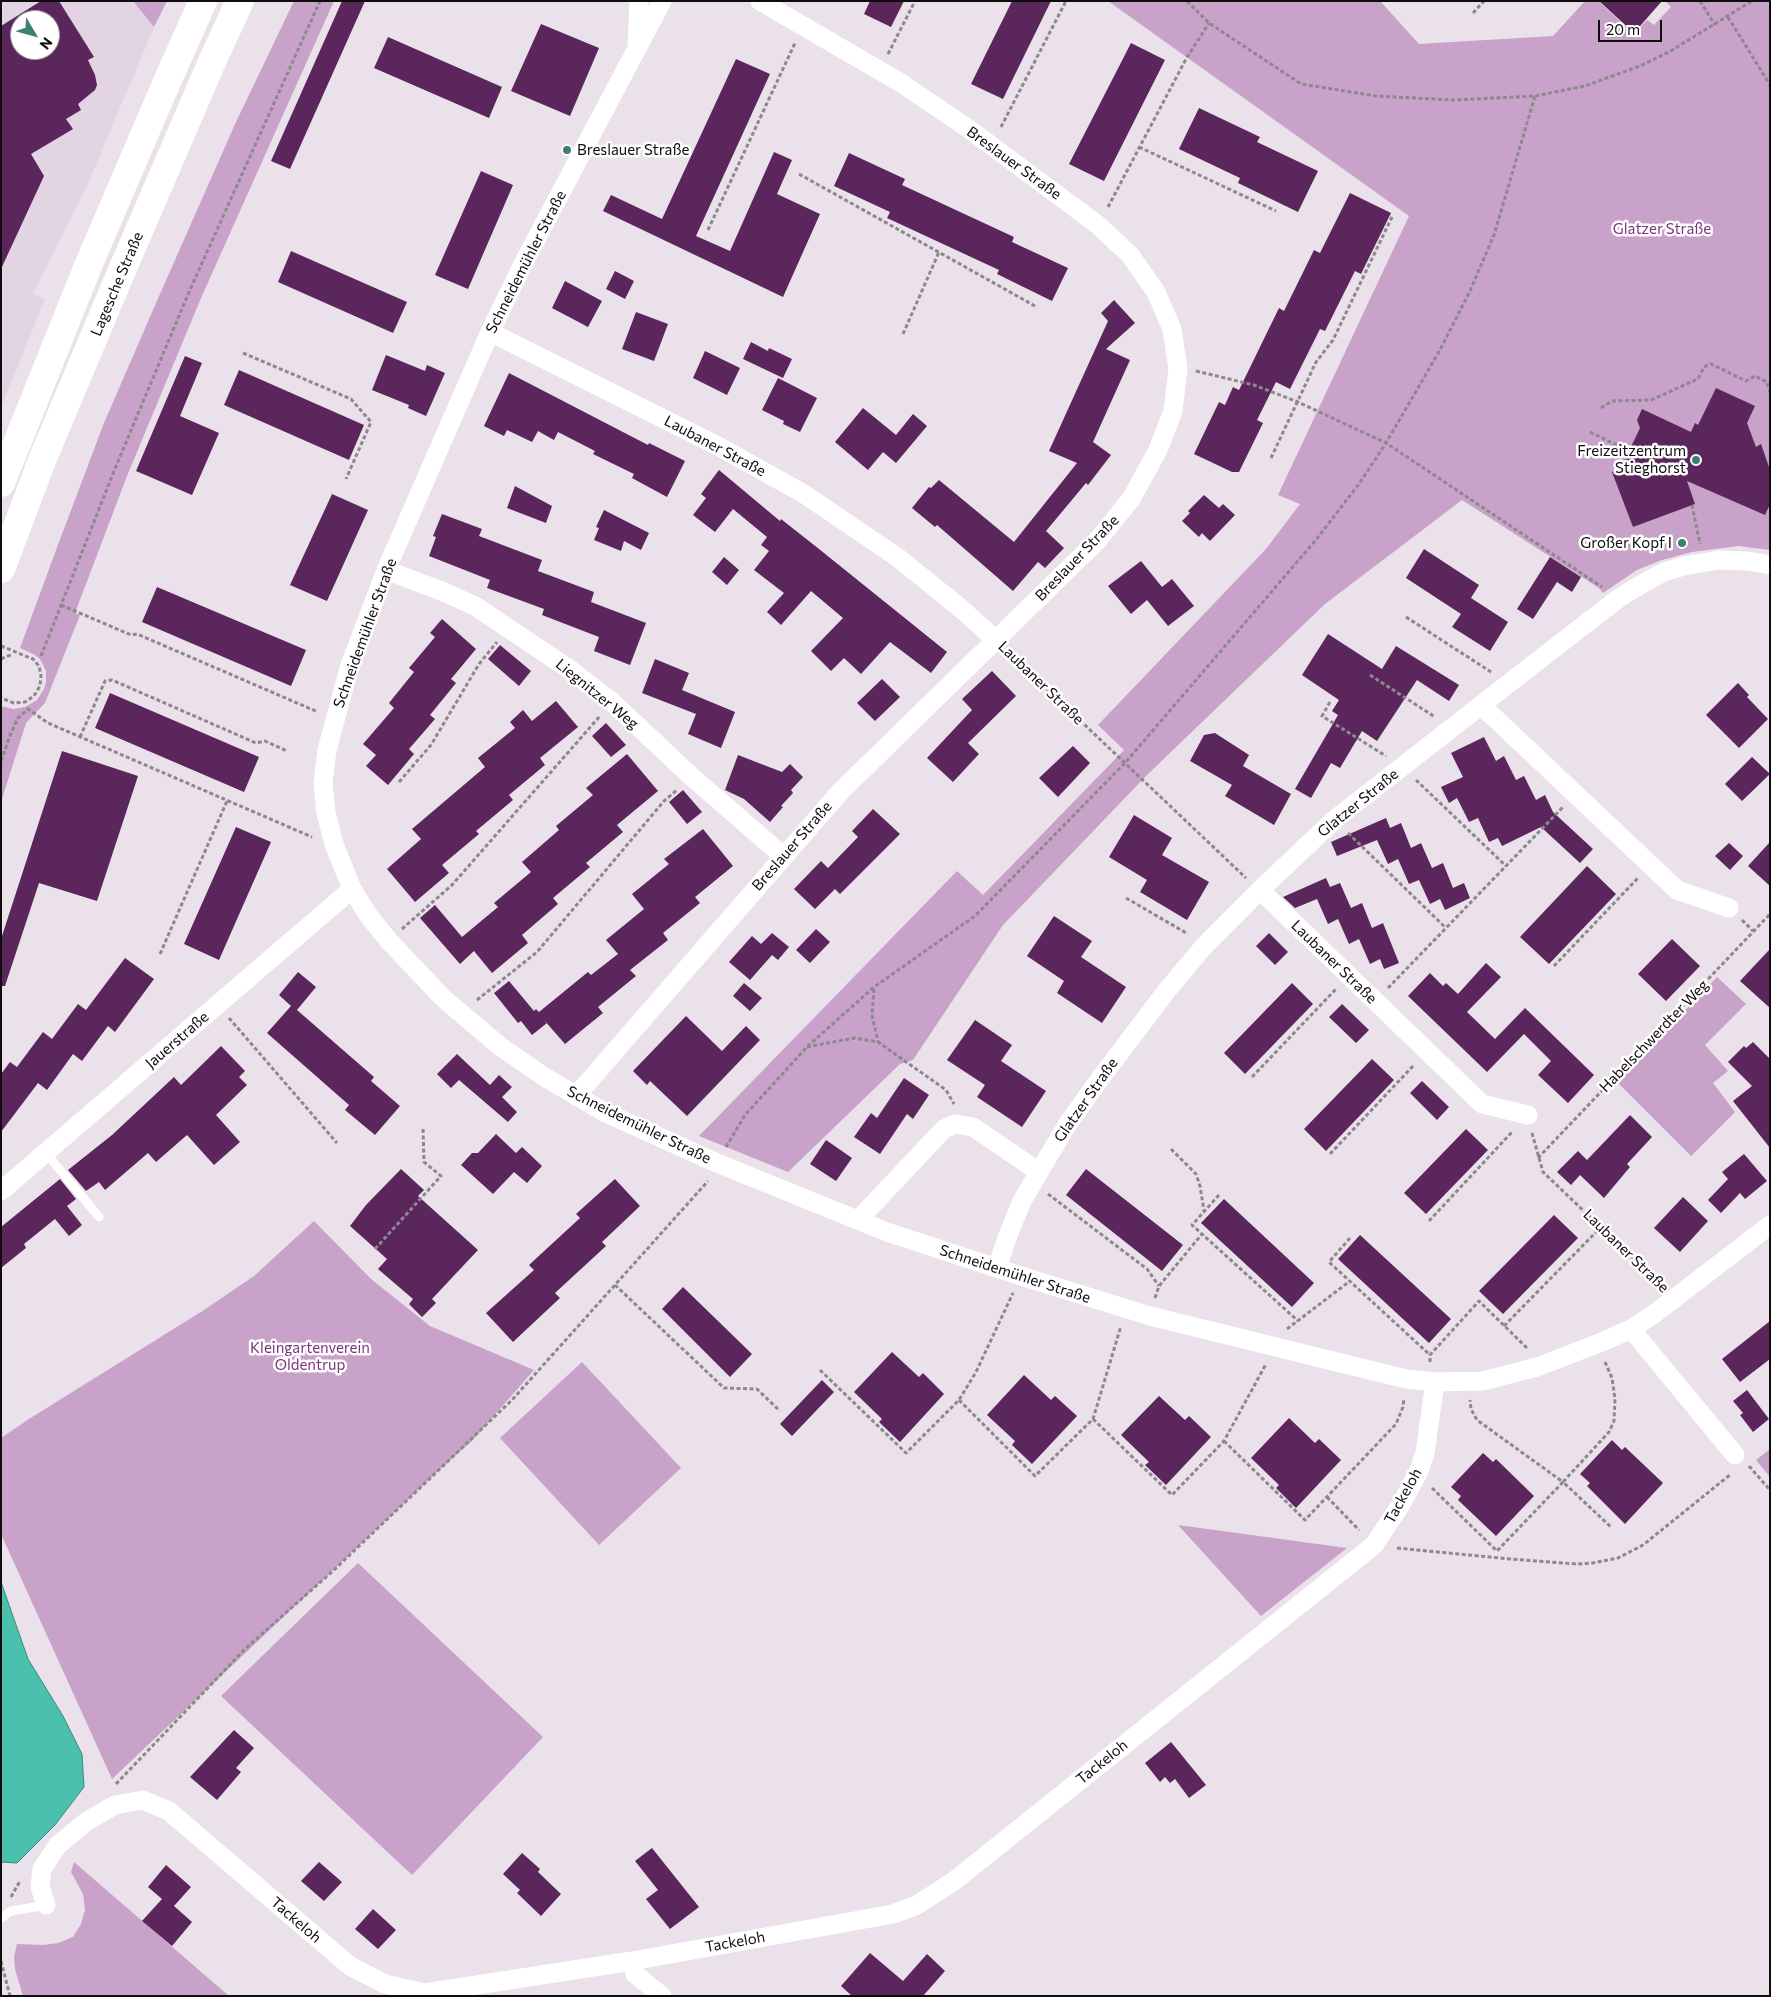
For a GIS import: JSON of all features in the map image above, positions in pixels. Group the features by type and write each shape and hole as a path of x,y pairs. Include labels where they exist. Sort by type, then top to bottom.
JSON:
{"main road":[{"path":"1,483 88,266 203,1"},
{"name":"Lagesche Straße","path":"1,569 43,458 77,376 203,81 240,1"}],"street":[{"path":"637,49 639,1"},
{"name":"Schneidemühler Straße","path":"662,1 524,262 490,332 386,570 350,665 327,750 323,783 326,813 334,844 352,889 368,915 389,941 437,992 502,1047 543,1076 604,1112 718,1163 858,1220 1021,1276 1126,1309 1406,1379 1435,1382 1483,1381 1537,1367 1598,1344 1631,1329 1676,1299 1770,1225"},
{"name":"Breslauer Straße","path":"576,1096 840,792 1097,541 1131,499 1158,450 1173,411 1178,369 1172,329 1156,292 1130,255 1098,225 991,146 901,83 760,1"},
{"name":"Laubaner Straße","path":"490,332 718,446 804,494 897,557 958,606 996,640"},
{"name":"Glatzer Straße","path":"997,1268 1021,1203 1067,1125 1099,1080 1168,989 1206,945 1260,890 1334,820 1619,598 1664,572 1684,566 1718,560 1747,561 1770,565"},
{"name":"Liegnitzer Weg","path":"386,570 475,606 572,671 612,702 692,777 783,856"},
{"path":"1481,705 1677,890 1730,908"},
{"name":"Jauerstraße","path":"1,1191 352,889"},
{"name":"Laubaner Straße","path":"1260,890 1482,1104 1528,1115"},
{"path":"858,1220 944,1129 955,1124 974,1127 1036,1177"},
{"path":"1631,1329 1740,1459"},
{"name":"Tackeloh","path":"46,1905 40,1887 42,1869 57,1846 87,1821 115,1805 143,1800 169,1811 350,1966 385,1984 425,1993 632,1961 893,1914 917,1905 954,1881 1374,1545 1400,1506 1418,1473 1425,1453 1435,1382"},
{"path":"632,1961 635,1974 662,1996"}],"lane":[{"path":"46,1153 99,1217"},
{"path":"1,1918 12,1911 46,1905"}],"path":[{"path":"41,656 114,471 189,292 320,1"},
{"path":"880,70 916,1"},
{"path":"991,146 1066,1"},
{"path":"1187,1 1209,23 1301,84 1376,96 1445,100 1535,96 1585,86 1640,66 1715,25 1752,1"},
{"path":"1473,13 1484,1"},
{"path":"1700,1 1715,25"},
{"path":"1728,17 1770,85"},
{"path":"1098,225 1186,59 1209,23"},
{"path":"708,230 803,26"},
{"path":"115,1805 116,1783 238,1656 334,1570 512,1400 706,1185 729,1140 745,1115 807,1047 874,987 975,916 1125,763 1316,541 1359,484 1386,443 1440,350 1470,291 1494,234 1535,96"},
{"path":"1139,147 1276,211"},
{"path":"799,174 1035,306"},
{"path":"1271,458 1316,362 1333,340 1392,217"},
{"path":"903,334 940,252"},
{"path":"243,354 351,398 371,422 346,479"},
{"path":"1601,408 1612,400 1651,400 1698,379 1704,367 1710,364 1746,381 1755,376 1767,382 1770,392"},
{"path":"1178,369 1206,372 1254,385 1298,402 1386,443 1619,598"},
{"path":"1590,432 1629,451"},
{"path":"1692,506 1704,563"},
{"path":"61,605 131,635 137,634 335,719"},
{"path":"1406,617 1508,684"},
{"path":"399,782 431,745 479,664 508,628"},
{"name":"Laubaner Straße","path":"996,640 1260,890"},
{"path":"1,646 33,659 41,675 40,686 34,696 25,702 14,703 1,698"},
{"path":"1,659 13,654"},
{"path":"1370,676 1452,728"},
{"path":"80,737 105,681 112,680 256,743 266,741 287,751"},
{"path":"389,941 452,885 612,702"},
{"path":"1,762 18,718 28,708 48,723 296,831 334,844"},
{"path":"461,1013 537,952 664,801 692,777"},
{"path":"1375,1001 1576,794"},
{"path":"160,954 227,801"},
{"path":"1334,820 1446,928"},
{"path":"1554,966 1650,864"},
{"path":"1126,898 1206,945"},
{"name":"Habelschwerdter Weg","path":"1538,1158 1680,1013 1770,914"},
{"path":"1252,1077 1349,976"},
{"path":"874,987 872,1015 878,1042"},
{"path":"217,1004 337,1143"},
{"path":"807,1047 854,1038 878,1042 946,1090 955,1107 955,1124"},
{"path":"1330,1154 1427,1051"},
{"path":"1429,1221 1528,1115"},
{"name":"Laubaner Straße","path":"1528,1115 1543,1172 1676,1299"},
{"path":"375,1249 440,1176 424,1162 423,1127"},
{"path":"1171,1149 1196,1174 1204,1212"},
{"path":"1036,1177 1147,1270 1159,1286"},
{"path":"1219,1195 1192,1225 1298,1321"},
{"path":"1504,1326 1601,1227"},
{"path":"1150,1316 1159,1286 1202,1234"},
{"path":"1350,1238 1328,1262 1430,1355 1479,1302 1528,1350 1537,1367"},
{"path":"820,1370 906,1453 959,1400 976,1372 1021,1276"},
{"path":"1093,1419 1172,1495 1224,1441 1287,1329 1350,1281"},
{"path":"615,1285 724,1388 757,1389 780,1411"},
{"path":"959,1400 1035,1476 1093,1419 1126,1309"},
{"path":"1418,1473 1497,1551 1609,1432 1614,1421 1615,1399 1612,1378 1598,1344"},
{"path":"1224,1441 1304,1520 1396,1424 1403,1407 1406,1379"},
{"path":"1469,1381 1471,1409 1477,1420 1563,1482 1612,1528"},
{"path":"1327,1497 1374,1545 1577,1564 1618,1558 1643,1545 1740,1459 1770,1490"},
{"path":"1,1961 10,1996"}],"shaded area":[{"path":"1,1 133,1 154,27 90,179 33,293 45,299 1,408"},
{"path":"1,1582 28,1659 63,1716 82,1754 84,1787 55,1825 17,1863 1,1862"}],"green space":[{"path":"133,1 167,1 154,27"},
{"path":"294,1 334,1 201,298 127,476 75,613 80,615 45,703 26,723 1,802 1,706 13,709 25,707 37,700 46,682 46,671 40,659 20,648 104,423 236,122"},
{"path":"1108,1 1380,1 1419,44 1553,36 1585,1 1598,1 1634,34 1647,20 1654,25 1671,7 1665,1 1770,1 1770,550 1739,546 1692,552 1662,560 1637,570 1603,593 1599,588 1462,500 1325,604 1148,774 1003,925 913,1060 900,1064 788,1172 699,1136 957,871 983,895 1124,750 1098,725 1266,549 1300,504 1278,495 1409,216"},
{"path":"1717,977 1746,1004 1705,1045 1728,1071 1713,1083 1735,1112 1691,1156 1617,1082"},
{"name":"Kleingartenverein Oldentrup","path":"314,1221 371,1279 430,1326 534,1370 472,1441 112,1779 1,1534 1,1438 204,1310 254,1276"},
{"path":"582,1362 681,1468 599,1545 500,1438"},
{"path":"1770,1449 1770,1477 1756,1460"},
{"path":"1178,1525 1244,1534 1347,1548 1261,1616"},
{"path":"358,1563 543,1737 412,1875 221,1696"},
{"path":"74,1862 229,1996 23,1996 15,1969 14,1957 17,1944 44,1945 58,1943 73,1937 81,1924 85,1910 83,1894 71,1872"}],"building":[{"path":"41,1 59,1 94,57 88,60 95,75 97,85 95,90 78,104 81,110 66,119 73,129 31,154 44,176 1,269 1,26 10,20 10,60 60,60 60,10 27,10"},
{"path":"342,1 365,1 290,169 271,161"},
{"path":"870,1 904,1 891,27 864,14"},
{"path":"1012,1 1051,1 1003,99 971,84"},
{"path":"1599,1 1662,1 1634,33"},
{"path":"541,24 599,48 570,116 511,91"},
{"path":"388,37 502,87 489,118 374,68"},
{"path":"1131,43 1165,60 1104,181 1069,164"},
{"path":"736,59 770,74 696,236 730,251 774,152 792,160 777,194 820,214 783,297 603,211 611,195 662,219"},
{"path":"1199,108 1260,137 1257,142 1318,171 1298,212 1238,183 1240,178 1179,149"},
{"path":"849,153 905,179 902,185 1014,237 1012,242 1068,268 1052,301 997,274 999,270 887,218 890,212 834,186"},
{"path":"481,171 513,185 468,289 435,275"},
{"path":"1350,193 1391,213 1361,274 1355,271 1325,331 1320,329 1290,389 1276,382 1257,420 1263,423 1239,472 1232,472 1194,454 1219,402 1225,405 1233,387 1239,390 1279,308 1284,311 1314,250 1320,253"},
{"path":"291,251 407,302 393,333 278,282"},
{"path":"615,271 634,281 625,299 606,289"},
{"path":"565,281 602,301 588,327 552,308"},
{"path":"1114,300 1135,323 1106,349 1130,360 1093,442 1111,455 1088,485 1086,483 1046,531 1064,548 1045,568 1038,562 1013,591 937,525 935,527 912,508 929,487 931,488 939,480 1014,542 1077,463 1049,451 1108,321 1101,313"},
{"path":"636,312 668,324 654,361 622,349"},
{"path":"751,342 768,351 769,348 792,359 783,378 743,359"},
{"path":"705,351 740,368 727,395 693,378"},
{"path":"386,355 425,371 427,365 445,373 426,416 408,408 409,405 372,390"},
{"path":"185,356 202,363 180,416 219,433 192,495 136,471"},
{"path":"239,370 364,425 349,460 224,405"},
{"path":"509,373 648,445 649,443 685,461 667,497 632,478 634,474 593,454 595,451 558,432 554,440 538,431 532,442 507,430 504,436 484,426"},
{"path":"778,378 817,398 800,432 783,424 784,421 762,410"},
{"name":"Freizeitzentrum Stieghorst","path":"1716,388 1755,406 1747,423 1756,447 1761,444 1770,470 1770,504 1765,515 1687,481 1695,504 1633,527 1612,472 1621,468 1640,428 1637,420 1642,409 1691,432 1695,423 1698,425"},
{"path":"863,408 896,435 913,414 927,426 896,463 883,452 868,470 835,442"},
{"path":"719,470 780,521 781,519 947,652 931,673 890,642 861,674 844,658 831,671 811,651 843,618 811,591 781,625 767,612 784,593 754,570 769,551 761,545 767,537 733,509 715,532 693,515 706,498 701,494"},
{"path":"515,486 552,506 546,523 507,508"},
{"path":"332,494 368,510 327,601 290,585"},
{"path":"1204,495 1219,508 1223,504 1235,515 1210,541 1202,533 1199,537 1182,521 1190,513 1188,511"},
{"path":"604,510 649,533 641,550 624,541 621,551 594,540 599,528 596,527"},
{"path":"442,514 482,529 479,536 542,560 538,571 594,592 591,602 646,623 630,665 594,651 599,637 542,615 544,609 487,588 490,580 429,556 436,537 433,536"},
{"path":"1424,549 1479,585 1471,598 1508,622 1490,651 1452,627 1461,614 1406,578"},
{"path":"724,557 739,570 727,585 712,572"},
{"path":"1550,557 1581,577 1572,592 1557,582 1533,619 1517,609"},
{"path":"1141,561 1162,587 1172,579 1194,606 1168,626 1147,600 1131,614 1108,586"},
{"path":"157,587 306,650 291,686 142,622"},
{"path":"442,619 476,649 451,679 456,683 430,715 435,719 409,749 414,754 388,785 366,766 376,755 363,744 394,708 389,703 414,672 409,668 435,637 430,633"},
{"path":"1328,634 1382,669 1396,646 1459,685 1449,701 1417,680 1377,741 1362,731 1340,768 1331,763 1311,798 1295,789 1338,715 1332,711 1339,700 1302,675"},
{"path":"500,645 531,671 519,686 488,659"},
{"path":"655,659 689,673 682,690 735,712 721,748 688,734 696,714 642,693"},
{"path":"992,671 1016,696 968,743 979,754 953,782 927,758 972,710 962,699"},
{"path":"882,679 900,697 875,721 857,703"},
{"path":"1738,683 1749,695 1747,697 1768,719 1739,748 1706,715"},
{"path":"110,693 259,757 244,792 95,728"},
{"path":"556,701 578,727 540,758 545,765 509,795 513,800 476,831 479,834 442,865 449,873 415,902 387,869 421,839 412,829 485,767 478,758 515,728 510,722 523,710 532,721"},
{"path":"606,723 626,745 611,757 592,736"},
{"path":"1215,733 1249,755 1243,766 1291,794 1274,825 1225,796 1232,785 1190,761 1204,735"},
{"path":"1484,737 1496,761 1504,756 1516,780 1524,776 1536,800 1545,795 1553,812 1593,849 1580,863 1541,827 1502,846 1498,838 1489,842 1478,818 1469,822 1457,798 1449,803 1441,787 1463,777 1451,753"},
{"path":"1073,746 1090,763 1058,797 1039,778"},
{"path":"62,751 138,776 97,901 39,883 5,986 1,986 1,939"},
{"path":"627,754 658,791 617,825 623,832 586,863 590,867 553,898 558,904 522,935 528,943 492,973 474,951 460,964 420,918 435,905 462,937 498,907 494,903 531,872 522,862 559,830 556,826 593,795 586,788"},
{"path":"738,755 782,772 790,764 803,777 791,790 793,793 770,822 744,799 725,790"},
{"path":"1752,757 1770,774 1742,801 1725,784"},
{"path":"683,790 702,812 687,824 669,802"},
{"path":"873,809 900,834 840,894 835,889 815,909 794,889 821,861 828,868 858,837 852,831"},
{"path":"1134,815 1172,838 1162,855 1209,882 1187,920 1140,892 1147,880 1109,857"},
{"path":"1386,818 1390,828 1401,823 1411,848 1421,843 1432,868 1443,863 1453,888 1464,883 1470,898 1445,910 1440,899 1430,904 1419,880 1409,884 1398,859 1388,864 1377,840 1337,856 1331,842"},
{"path":"236,827 271,842 219,960 184,944"},
{"path":"703,829 733,866 695,897 700,903 663,933 668,940 630,970 636,976 598,1007 603,1013 565,1044 547,1023 532,1035 521,1021 518,1023 494,993 509,981 534,1011 536,1009 539,1012 588,972 591,975 618,954 606,940 644,909 632,894 669,864 664,859"},
{"path":"1770,842 1770,886 1748,866"},
{"path":"1729,843 1743,856 1730,870 1715,856"},
{"path":"1587,866 1616,894 1549,964 1520,937"},
{"path":"1326,878 1330,887 1340,883 1351,908 1362,903 1372,928 1383,923 1399,963 1384,969 1380,959 1370,964 1359,939 1349,944 1338,919 1328,924 1317,899 1295,908 1283,897"},
{"path":"1054,916 1092,941 1081,957 1126,987 1102,1023 1057,993 1064,981 1027,956"},
{"path":"816,929 830,942 810,963 796,950"},
{"path":"772,933 789,947 778,960 772,955 750,980 729,962 752,936 761,944"},
{"path":"1269,933 1288,952 1275,965 1256,946"},
{"path":"1672,939 1700,966 1666,1001 1638,974"},
{"path":"1770,949 1770,1008 1740,981"},
{"path":"125,958 154,979 115,1032 108,1026 82,1061 73,1054 47,1090 38,1083 1,1132 1,1074 10,1062 17,1067 43,1032 52,1039 78,1004 86,1010"},
{"path":"1486,963 1501,977 1467,1012 1495,1039 1525,1008 1594,1075 1568,1103 1538,1075 1551,1061 1524,1034 1487,1072 1408,996 1430,973 1443,986 1446,983 1458,994"},
{"path":"298,972 316,987 297,1010 374,1077 371,1081 400,1106 375,1135 345,1110 349,1105 267,1033 291,1006 279,995"},
{"path":"744,983 762,998 750,1011 733,996"},
{"path":"1292,983 1313,1004 1245,1074 1224,1053"},
{"path":"1342,1004 1369,1030 1356,1043 1329,1017"},
{"path":"686,1016 722,1051 746,1026 760,1040 687,1116 650,1081 647,1085 633,1071"},
{"path":"975,1020 1012,1045 1001,1061 1046,1091 1022,1127 977,1097 985,1085 947,1060"},
{"path":"1753,1042 1770,1059 1770,1148 1733,1101 1752,1086 1728,1062 1744,1046 1746,1048"},
{"path":"221,1046 245,1071 239,1077 247,1085 216,1115 240,1142 214,1165 187,1135 156,1162 148,1153 105,1190 99,1182 86,1191 68,1170 112,1135 174,1077 181,1085"},
{"path":"457,1054 490,1085 499,1075 512,1087 502,1097 517,1112 508,1122 459,1080 451,1088 437,1074"},
{"path":"1372,1059 1394,1080 1326,1151 1304,1129"},
{"path":"904,1078 929,1095 913,1119 907,1114 880,1154 854,1137 871,1113 877,1118"},
{"path":"1422,1081 1449,1107 1437,1120 1410,1093"},
{"path":"1630,1115 1652,1137 1627,1164 1630,1167 1604,1198 1580,1175 1571,1185 1557,1172 1578,1151 1587,1160"},
{"path":"1466,1129 1488,1150 1426,1214 1404,1193"},
{"path":"496,1134 516,1153 522,1147 542,1166 527,1183 514,1172 493,1194 461,1165 472,1153 478,1153"},
{"path":"826,1140 852,1158 836,1181 810,1164"},
{"path":"1744,1154 1767,1181 1745,1199 1740,1193 1721,1213 1708,1200 1728,1179 1722,1172"},
{"path":"401,1169 424,1190 418,1196 478,1250 432,1299 436,1303 422,1317 409,1304 413,1299 378,1269 387,1259 350,1226 366,1205"},
{"path":"1086,1169 1183,1245 1162,1271 1066,1195"},
{"path":"60,1179 76,1199 67,1206 82,1225 69,1236 55,1219 24,1244 26,1248 1,1268 1,1227"},
{"path":"615,1179 640,1206 602,1242 606,1246 555,1293 560,1298 513,1342 486,1313 534,1270 529,1265 580,1218 576,1214"},
{"path":"1683,1197 1708,1221 1680,1252 1654,1228"},
{"path":"1224,1199 1314,1283 1292,1307 1201,1223"},
{"path":"1554,1215 1578,1238 1503,1314 1479,1291"},
{"path":"1360,1235 1451,1319 1429,1343 1338,1259"},
{"path":"683,1287 752,1354 730,1377 662,1309"},
{"path":"1770,1321 1770,1359 1740,1382 1722,1359"},
{"path":"892,1352 919,1377 923,1373 944,1394 900,1442 879,1422 882,1419 854,1392"},
{"path":"1024,1375 1051,1400 1055,1396 1077,1416 1032,1464 1012,1445 1015,1441 987,1415"},
{"path":"822,1380 834,1392 792,1436 780,1424"},
{"path":"1747,1390 1769,1419 1753,1432 1740,1415 1743,1413 1733,1401"},
{"path":"1159,1396 1185,1420 1189,1416 1211,1437 1166,1485 1145,1465 1149,1462 1121,1435"},
{"path":"1289,1418 1315,1443 1319,1439 1341,1460 1296,1508 1276,1488 1279,1485 1251,1458"},
{"path":"1612,1440 1622,1450 1625,1447 1663,1483 1625,1524 1587,1486 1590,1483 1580,1474"},
{"path":"1483,1453 1493,1462 1496,1459 1534,1496 1496,1536 1458,1500 1461,1496 1451,1487"},
{"path":"234,1730 254,1748 236,1768 241,1772 217,1800 190,1777"},
{"path":"1171,1742 1206,1785 1189,1798 1175,1779 1170,1783 1165,1777 1160,1782 1145,1763"},
{"path":"652,1848 699,1907 670,1929 646,1899 658,1890 635,1861"},
{"path":"522,1853 540,1869 538,1872 561,1894 541,1916 517,1893 520,1890 503,1874"},
{"path":"319,1862 342,1882 324,1901 301,1881"},
{"path":"166,1865 191,1887 174,1906 192,1922 172,1946 142,1921 162,1899 148,1887"},
{"path":"373,1909 396,1930 378,1949 355,1929"},
{"path":"870,1953 903,1981 927,1954 945,1971 923,1996 852,1996 841,1986"}],"place":[{"name":"Breslauer Straße","path":"567,150"},
{"name":"Freizeitzentrum Stieghorst","path":"1696,460"},
{"name":"Großer Kopf I","path":"1682,543"}]}
